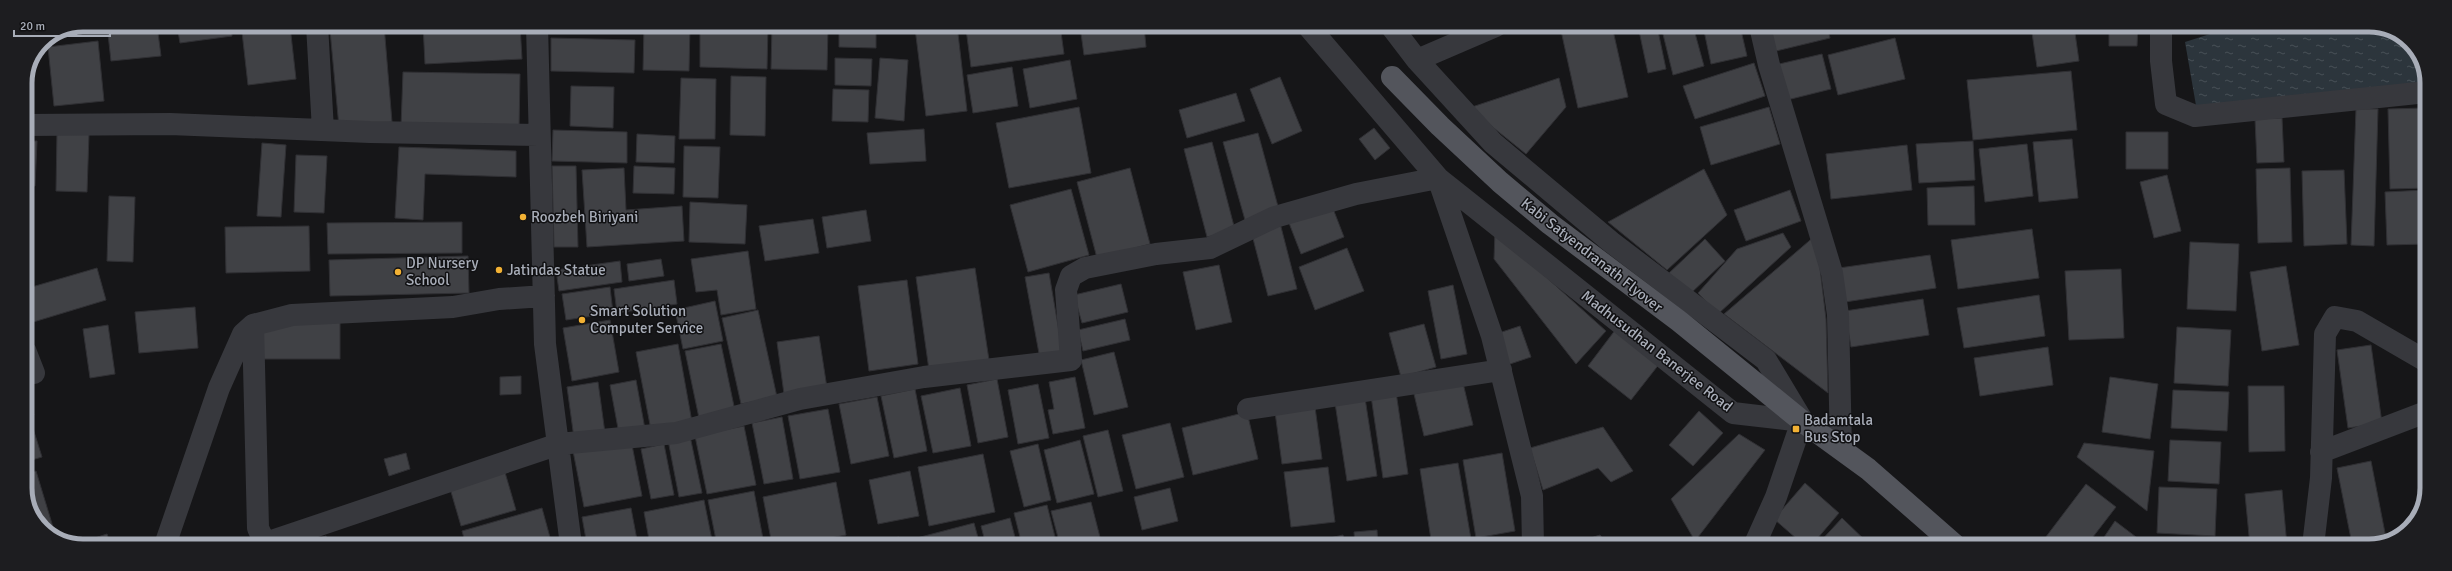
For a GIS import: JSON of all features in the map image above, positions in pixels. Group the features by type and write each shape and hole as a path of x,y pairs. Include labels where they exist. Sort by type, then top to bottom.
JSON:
{"main road":[{"name":"Kabi Satyendranath Flyover","path":"1392,76 1440,126 1500,182 1550,224 1623,278 1802,421 1868,470 1948,539"}],"street":[{"path":"317,32 323,130"},
{"path":"537,32 538,135 545,344 570,539"},
{"name":"Madhusudhan Banerjee Road","path":"1313,32 1438,178 1733,413 1802,421"},
{"path":"1396,32 1417,60 1493,143 1611,242 1766,360 1802,421 1776,497 1757,539"},
{"path":"1417,60 1482,32"},
{"path":"1761,32 1769,65 1832,274 1838,315 1841,449"},
{"path":"2161,32 2161,61 2166,104 2195,116 2420,93"},
{"path":"32,125 170,124 323,130 538,135"},
{"path":"277,539 559,444 676,433 800,399 924,377 1071,360 1066,290 1071,276 1085,268 1156,254 1210,248 1275,217 1356,194 1438,178 1492,336 1501,370 1532,496 1533,539"},
{"path":"167,539 219,388 244,334 253,325 292,314 453,307 500,299 544,296"},
{"path":"2314,539 2321,478 2325,334 2335,317 2357,321 2420,358"},
{"path":"253,325 258,528 264,539"},
{"path":"32,368 34,373"},
{"path":"1248,409 1501,370"},
{"path":"2321,452 2420,414"}],"water":[{"path":"2216,32 2379,33 2400,42 2407,49 2416,63 2420,79 2420,103 2198,117 2185,42"}],"building":[{"path":"108,32 158,32 161,56 111,61"},
{"path":"178,32 232,32 232,36 180,43"},
{"path":"242,32 291,32 296,79 248,85"},
{"path":"330,32 385,32 392,122 339,127"},
{"path":"423,32 520,32 522,59 425,64"},
{"path":"644,32 690,32 689,71 643,70"},
{"path":"700,32 768,32 767,69 700,67"},
{"path":"772,32 828,32 827,70 771,69"},
{"path":"839,32 876,32 876,48 839,47"},
{"path":"916,32 958,32 967,111 926,116"},
{"path":"966,32 1061,32 1064,54 971,67"},
{"path":"1081,32 1145,32 1146,47 1084,55"},
{"path":"1561,32 1613,32 1628,97 1578,108"},
{"path":"1639,32 1658,32 1666,69 1648,73"},
{"path":"1662,32 1695,32 1704,66 1673,75"},
{"path":"1704,32 1741,32 1747,56 1711,64"},
{"path":"1767,32 1828,32 1830,38 1772,52"},
{"path":"2032,32 2075,32 2079,61 2037,67"},
{"path":"2109,32 2138,32 2137,46 2109,46"},
{"path":"551,38 635,40 634,73 551,71"},
{"path":"1895,38 1905,79 1838,95 1828,55"},
{"path":"98,41 104,101 54,106 48,47"},
{"path":"1822,54 1831,89 1783,101 1775,65"},
{"path":"835,58 872,59 871,86 835,85"},
{"path":"880,58 908,60 904,121 875,118"},
{"path":"1070,60 1077,99 1030,108 1023,69"},
{"path":"1754,63 1765,96 1695,119 1683,86"},
{"path":"1012,67 1018,106 973,113 967,75"},
{"path":"2071,71 2077,130 1973,140 1967,80"},
{"path":"403,72 520,74 519,130 401,127"},
{"path":"731,76 766,77 765,136 730,135"},
{"path":"1280,77 1302,131 1272,144 1250,89"},
{"path":"681,78 716,79 715,139 679,139"},
{"path":"1559,78 1566,107 1526,154 1469,108"},
{"path":"571,86 614,87 613,128 570,126"},
{"path":"833,89 869,90 868,122 832,121"},
{"path":"1236,93 1245,121 1187,138 1179,110"},
{"path":"1079,107 1091,173 1009,188 996,123"},
{"path":"1769,107 1780,144 1711,165 1700,127"},
{"path":"2420,108 2420,188 2390,189 2388,109"},
{"path":"2356,109 2378,109 2374,246 2351,245"},
{"path":"2282,118 2284,162 2257,163 2255,119"},
{"path":"1374,128 1390,148 1375,160 1359,139"},
{"path":"924,129 926,161 870,164 867,133"},
{"path":"553,130 627,132 627,163 552,161"},
{"path":"57,132 89,134 87,192 56,191"},
{"path":"2126,132 2168,132 2168,169 2126,169"},
{"path":"1258,133 1279,210 1245,220 1223,142"},
{"path":"637,134 675,136 674,163 636,162"},
{"path":"2072,139 2078,198 2039,202 2033,142"},
{"path":"32,141 37,141 35,186 32,186"},
{"path":"1973,141 1975,180 1919,183 1916,144"},
{"path":"1212,142 1235,230 1207,237 1184,149"},
{"path":"262,143 286,145 281,217 257,216"},
{"path":"2027,144 2033,196 1985,202 1979,149"},
{"path":"1907,145 1912,190 1831,199 1826,154"},
{"path":"684,146 720,147 718,198 683,197"},
{"path":"399,147 516,151 516,177 425,174 423,220 395,218"},
{"path":"296,155 327,156 324,213 294,212"},
{"path":"552,166 576,166 578,247 554,247"},
{"path":"634,166 675,168 674,194 633,193"},
{"path":"624,168 626,210 682,206 684,241 587,247 582,170"},
{"path":"1130,168 1150,244 1097,258 1077,182"},
{"path":"2290,168 2292,242 2258,243 2256,169"},
{"path":"1704,169 1727,215 1667,270 1608,222"},
{"path":"2344,170 2347,244 2304,246 2302,171"},
{"path":"2167,175 2181,231 2154,238 2140,182"},
{"path":"1974,186 1975,225 1928,225 1927,188"},
{"path":"1071,189 1089,255 1028,272 1010,205"},
{"path":"1790,190 1801,221 1746,241 1734,210"},
{"path":"2420,190 2420,244 2387,245 2385,192"},
{"path":"109,196 135,197 133,262 107,261"},
{"path":"690,202 747,205 745,244 689,242"},
{"path":"1332,206 1344,237 1301,254 1289,223"},
{"path":"866,210 871,241 827,248 822,217"},
{"path":"813,219 819,253 765,261 759,226"},
{"path":"462,222 462,253 328,254 327,223"},
{"path":"1280,223 1297,289 1268,296 1251,231"},
{"path":"309,226 310,271 226,273 225,227"},
{"path":"2032,229 2039,278 1958,289 1951,240"},
{"path":"1495,231 1606,331 1576,364 1494,259"},
{"path":"1783,233 1791,247 1718,314 1698,293 1737,249"},
{"path":"1816,235 1826,319 1828,393 1724,314"},
{"path":"1705,239 1725,261 1690,294 1669,273"},
{"path":"2190,242 2239,244 2236,311 2187,309"},
{"path":"1347,248 1364,291 1315,310 1299,267"},
{"path":"748,251 756,309 721,315 717,290 696,292 691,259"},
{"path":"1930,255 1936,288 1845,302 1839,268"},
{"path":"468,256 469,293 330,296 329,260"},
{"path":"661,259 664,276 629,281 627,264"},
{"path":"620,261 622,282 559,291 556,270"},
{"path":"1219,265 1232,322 1196,330 1183,272"},
{"path":"2286,266 2299,345 2262,351 2250,272"},
{"path":"97,268 106,300 32,322 32,287"},
{"path":"975,268 989,360 929,370 916,277"},
{"path":"2121,269 2124,338 2069,340 2065,271"},
{"path":"1049,273 1063,355 1040,359 1025,277"},
{"path":"674,280 677,304 617,313 614,289"},
{"path":"907,280 918,364 869,371 858,286"},
{"path":"1121,284 1128,312 1082,323 1074,295"},
{"path":"1453,285 1467,354 1441,359 1428,291"},
{"path":"610,287 613,313 566,320 562,294"},
{"path":"2039,295 2045,336 1964,348 1957,308"},
{"path":"1923,299 1929,335 1851,347 1845,311"},
{"path":"715,301 723,341 683,349 675,310"},
{"path":"195,307 198,348 139,353 135,312"},
{"path":"758,310 777,397 741,404 722,318"},
{"path":"1125,319 1130,340 1083,351 1078,330"},
{"path":"300,320 340,322 340,359 262,359 259,333"},
{"path":"610,320 619,372 572,381 563,328"},
{"path":"1424,324 1436,367 1401,377 1389,333"},
{"path":"108,325 115,374 90,378 83,329"},
{"path":"1520,326 1531,357 1507,365 1496,334"},
{"path":"2177,327 2231,330 2228,386 2174,383"},
{"path":"1616,329 1660,363 1631,400 1588,366"},
{"path":"819,336 827,388 784,394 777,342"},
{"path":"678,344 692,422 651,430 636,352"},
{"path":"721,344 735,411 699,418 685,351"},
{"path":"2371,345 2382,423 2348,428 2337,350"},
{"path":"2048,347 2053,385 1980,396 1974,358"},
{"path":"1114,352 1128,407 1094,415 1081,360"},
{"path":"521,376 521,394 500,395 500,377"},
{"path":"1075,377 1085,428 1053,434 1048,410 1054,409 1049,382"},
{"path":"2110,377 2158,384 2150,439 2102,432"},
{"path":"997,379 1008,437 978,443 967,385"},
{"path":"636,380 645,429 619,434 610,385"},
{"path":"598,382 605,433 574,438 567,387"},
{"path":"1463,383 1473,425 1424,436 1414,394"},
{"path":"1038,384 1049,438 1018,444 1008,390"},
{"path":"2248,386 2284,386 2285,451 2249,452"},
{"path":"960,388 971,446 933,453 921,396"},
{"path":"915,389 927,451 894,458 881,396"},
{"path":"2173,390 2229,392 2227,431 2171,428"},
{"path":"1396,392 1408,474 1383,478 1371,396"},
{"path":"877,397 889,456 851,464 839,404"},
{"path":"1365,398 1377,476 1347,481 1335,403"},
{"path":"1315,407 1322,459 1282,464 1275,412"},
{"path":"828,409 840,472 800,479 788,416"},
{"path":"1699,411 1723,433 1693,466 1669,445"},
{"path":"1247,412 1258,459 1193,475 1182,428"},
{"path":"782,417 793,479 764,484 752,423"},
{"path":"1170,423 1184,477 1136,489 1122,435"},
{"path":"32,425 42,457 32,460"},
{"path":"744,426 756,485 707,494 695,436"},
{"path":"1603,427 1633,471 1611,482 1598,468 1543,490 1530,448"},
{"path":"1108,430 1123,491 1098,497 1083,436"},
{"path":"1739,434 1765,450 1697,539 1694,539 1671,499"},
{"path":"690,436 702,493 679,497 668,440"},
{"path":"631,440 642,496 584,507 573,451"},
{"path":"1080,440 1094,494 1057,503 1044,450"},
{"path":"2170,440 2221,442 2219,484 2168,481"},
{"path":"2084,443 2154,451 2147,511 2077,457"},
{"path":"664,444 674,495 651,499 641,449"},
{"path":"1038,444 1051,500 1024,507 1010,451"},
{"path":"406,453 410,469 389,476 384,459"},
{"path":"1502,453 1515,531 1476,538 1463,460"},
{"path":"983,454 995,512 929,526 918,467"},
{"path":"2371,461 2386,536 2376,539 2351,539 2337,468"},
{"path":"1458,463 1471,539 1431,539 1420,469"},
{"path":"1328,467 1335,522 1291,527 1284,472"},
{"path":"504,469 516,510 461,526 449,485"},
{"path":"36,471 53,527 51,527 45,522 36,508 32,492 32,472"},
{"path":"910,471 919,516 878,524 869,480"},
{"path":"836,482 846,535 826,539 771,539 763,497"},
{"path":"1805,483 1839,513 1817,539 1797,539 1774,519"},
{"path":"2086,484 2116,507 2091,539 2044,539"},
{"path":"2159,487 2217,489 2215,536 2157,533"},
{"path":"1170,488 1178,521 1142,530 1134,497"},
{"path":"2282,490 2286,539 2249,539 2245,494"},
{"path":"754,491 763,539 716,539 708,500"},
{"path":"704,500 712,539 649,539 644,512"},
{"path":"1091,502 1100,539 1058,539 1051,511"},
{"path":"1047,505 1056,539 1020,539 1014,513"},
{"path":"542,508 550,539 464,539 462,531"},
{"path":"631,508 637,539 586,539 582,517"},
{"path":"1010,518 1015,539 984,539 981,526"},
{"path":"1842,518 1864,539 1823,539"},
{"path":"2115,521 2139,539 2103,539"},
{"path":"974,523 978,539 913,539"},
{"path":"1377,530 1378,539 1355,539 1354,532"},
{"path":"107,534 109,539 92,539"},
{"path":"1343,535 1344,539 1325,539"},
{"path":"1600,535 1603,539 1587,539"},
{"path":"326,536 327,539 316,539"},
{"path":"899,537 900,539 888,539"}],"place":[{"name":"Roozbeh Biriyani","path":"523,217"},
{"name":"Jatindas Statue","path":"499,270"},
{"name":"DP Nursery School","path":"398,272"},
{"name":"Smart Solution Computer Service","path":"582,320"},
{"name":"Badamtala Bus Stop","path":"1796,429"}]}
